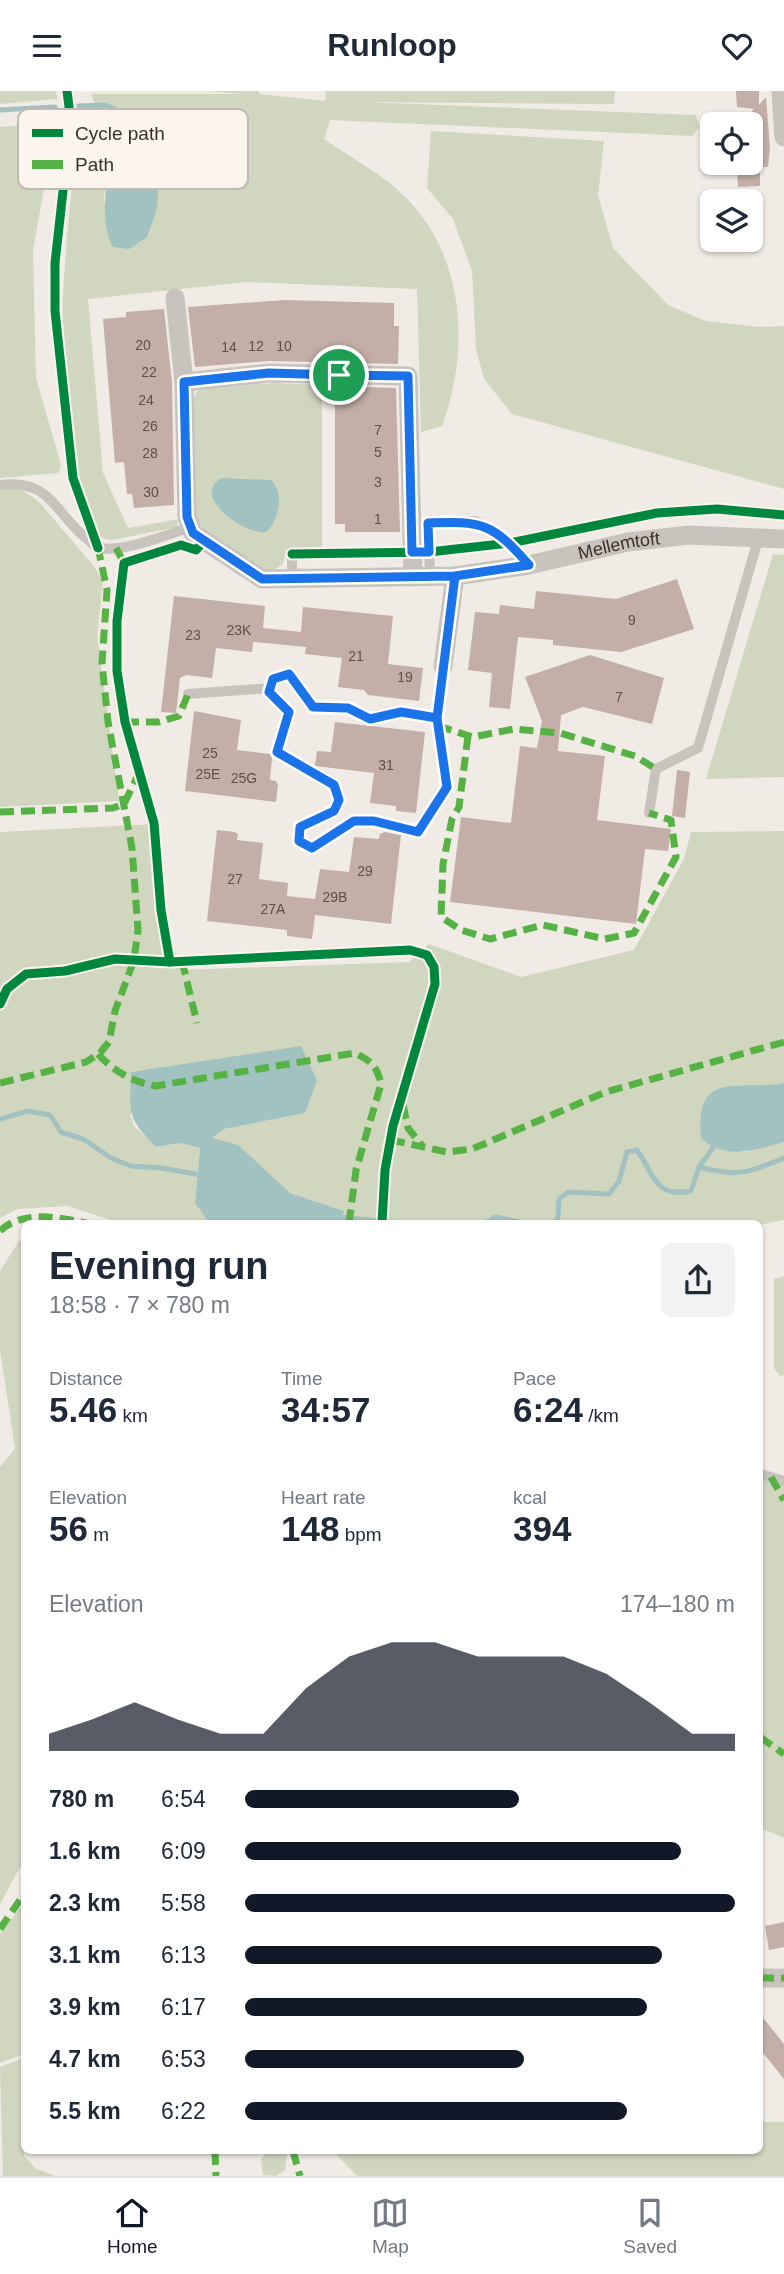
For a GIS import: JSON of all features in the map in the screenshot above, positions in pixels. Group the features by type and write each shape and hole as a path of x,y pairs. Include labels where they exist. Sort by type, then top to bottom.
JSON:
{"street":[{"path":"781,91 784,137"},
{"path":"175,297 184,382 187,517 191,527"},
{"path":"184,382 269,373 408,376 421,577"},
{"name":"Mellemtoft","path":"191,527 193,533 262,579 455,576 529,565 628,542 689,535 784,539"},
{"path":"443,666 455,576"},
{"path":"763,1978 784,1978"}],"lane":[{"path":"0,485 21,482 44,492 83,536 98,548 116,548 191,527"},
{"path":"421,577 428,523 476,521 510,543 529,565"},
{"path":"649,813 656,769 698,748 759,536"},
{"path":"292,554 292,579"},
{"path":"437,718 401,712 370,719 348,708 313,707 289,674 273,679 269,692 289,712 277,752 334,785 339,800 334,811 300,827 299,841 312,848 354,821 374,821 418,832 447,787 437,718 443,666"},
{"path":"188,694 270,688"},
{"path":"763,1475 784,1481"}],"green space":[{"path":"0,91 55,91 58,99 0,104"},
{"path":"207,91 259,91 259,94 325,101 326,91 615,91 614,104 363,102 696,115 699,127 692,136 330,120 324,139 399,191 421,215 438,242 449,271 456,301 459,333 457,364 442,426 421,432 417,289 246,282 88,299 103,473 128,528 179,519 177,527 112,540 102,538 82,492 69,441 63,387 62,331 72,189 105,189 104,201 139,244 117,189 248,189 248,109 96,109 91,94 241,94"},
{"path":"18,125 18,189 44,189 33,251 36,378 61,465 58,473 0,478 0,127"},
{"path":"431,131 604,141 598,195 613,248 668,305 706,321 760,327 784,326 784,489 512,414 484,379 476,349 472,271 453,219 427,188"},
{"path":"276,383 322,385 322,550 286,550 283,564 273,571 257,570 195,524 193,400 197,391 207,388"},
{"path":"20,488 40,503 96,569 103,582 97,635 119,801 0,807 0,489"},
{"path":"773,554 784,555 784,777 706,779"},
{"path":"156,824 169,928 180,970 409,962 429,944 521,977 634,950 684,859 691,832 784,831 784,1083 769,1086 740,1153 784,1142 784,1220 763,1224 763,1220 342,1220 343,1211 290,1193 211,1139 224,1129 305,1113 130,1114 134,1126 156,1147 180,1143 200,1148 195,1203 207,1220 111,1220 68,1206 17,1209 0,1218 0,832"},
{"path":"19,1241 21,1866 0,1904 0,1467 15,1449 0,1349 0,1271"},
{"path":"784,1276 784,1375 780,1376 774,1368 774,1279"},
{"path":"763,1479 784,1485 784,1838 763,1829"},
{"path":"21,1907 21,2055 0,2063 0,1934"},
{"path":"21,2059 21,2154 24,2154 35,2168 55,2176 3,2176 0,2067"},
{"path":"763,2122 784,2122 784,2176 357,2176 336,2154 763,2154"},
{"path":"265,2154 287,2154 285,2170 276,2176 263,2175 261,2159"}],"water":[{"path":"106,189 158,189 156,209 147,237 129,249 113,247 105,219"},
{"path":"221,478 271,480 278,492 279,506 271,527 266,532 234,521 216,504 212,495 213,486"},
{"path":"301,1046 317,1080 305,1113 224,1129 212,1138 238,1145 290,1193 344,1211 342,1220 207,1220 195,1203 200,1148 180,1143 156,1147 146,1137 132,1114 131,1072"},
{"path":"784,1083 784,1142 741,1152 720,1149 701,1138 701,1116 705,1101 712,1092 736,1086"}],"building":[{"path":"736,91 759,91 759,105 766,97 770,148 768,167 763,167 763,112 751,112 754,109 737,107"},
{"path":"737,175 760,175 760,186 738,187"},
{"path":"285,300 394,303 394,326 399,326 398,364 269,361 195,367 188,307"},
{"path":"164,309 172,383 174,505 134,508 132,494 127,494 124,462 115,463 103,319 126,317 126,312"},
{"path":"365,387 396,388 400,532 345,532 345,524 335,524 335,397 358,397 358,392 365,392"},
{"path":"677,579 694,629 621,652 553,645 553,640 518,637 510,709 489,707 492,673 468,670 475,612 499,614 500,605 534,609 536,591 616,599"},
{"path":"174,596 265,606 263,628 301,632 303,607 393,616 388,664 423,668 419,701 368,695 364,690 338,687 342,658 305,654 306,647 253,642 252,652 216,648 212,678 186,675 180,678 176,713 161,712"},
{"path":"590,655 664,678 652,724 583,707 561,715 558,751 605,756 597,820 671,829 668,851 645,849 636,924 450,902 461,817 511,823 520,746 537,748 542,721 525,677"},
{"path":"194,711 241,720 237,750 270,754 270,780 276,781 278,785 276,802 185,791"},
{"path":"335,722 425,732 416,813 396,811 396,806 370,803 374,773 315,766 317,751 331,752"},
{"path":"677,770 690,772 685,818 672,816"},
{"path":"217,830 238,834 237,840 263,843 259,879 288,883 287,896 315,899 320,869 349,872 354,837 379,839 380,834 385,832 401,835 391,924 315,915 312,939 287,936 287,930 207,921"},
{"path":"784,1922 784,1947 769,1950 765,1926"},
{"path":"763,2018 784,2044 784,2079 763,2053"}],"waterway":[{"path":"79,106 105,105 114,109"},
{"path":"18,109 55,107"},
{"path":"0,110 18,109"},
{"path":"0,1119 28,1111 50,1115 61,1132 83,1139 111,1158 131,1166 201,1175"},
{"path":"556,1220 559,1199 568,1192 609,1194 619,1181 627,1152 637,1150 657,1183 663,1188 679,1192 691,1191 699,1167 716,1144"},
{"path":"699,1167 733,1173 761,1167 784,1158"},
{"path":"337,1217 368,1220"},
{"path":"490,1220 496,1217 510,1220"}],"marked path":[{"path":"0,1083 86,1062 100,1053 109,1042 115,1011 134,960 138,930 132,848 108,722 102,663 107,590 97,543"},
{"path":"116,548 124,563 123,569"},
{"path":"125,722 159,722 179,716 188,694"},
{"path":"438,726 473,737 514,729 560,733 635,756 656,769"},
{"path":"468,736 459,807 452,819 443,864 441,917 461,930 490,939 543,925 605,939 634,933 676,857 671,820 649,813"},
{"path":"0,812 113,808 124,804 139,773"},
{"path":"182,961 197,1023"},
{"path":"391,1140 447,1152 472,1149 606,1092 784,1042"},
{"path":"98,1054 124,1075 155,1086 355,1053 365,1059 375,1068 381,1084 356,1170 349,1220"},
{"path":"403,1105 408,1128 423,1147"},
{"path":"0,1231 9,1224 29,1218 52,1217 69,1220"},
{"path":"771,1477 784,1500"},
{"path":"763,1739 784,1754"},
{"path":"0,1929 21,1898"},
{"path":"763,1978 784,1978"},
{"path":"215,2154 216,2176"},
{"path":"294,2154 300,2176"}],"cycle path":[{"path":"67,91 69,109"},
{"path":"63,189 55,263 55,311 73,478 98,548"},
{"path":"292,554 429,552 510,543 657,513 717,509 784,515"},
{"path":"170,962 161,910 154,823 125,722 117,671 117,621 124,563 181,545 196,550 204,541"},
{"path":"0,1004 7,989 26,974 65,971 115,959 170,962 410,950 427,955 434,967 435,984 393,1126 385,1170 382,1220"}],"route":[{"path":"339,375 269,373 184,382 187,517 193,533 262,579 455,576 437,718 447,787 418,832 374,821 354,821 312,848 299,841 300,827 334,811 339,800 334,785 277,752 279,737 288,723 289,712 269,692 273,679 289,674 313,707 348,708 370,719 401,712 437,718 443,666 455,576 529,565 510,543 476,521 428,523 429,552 412,552 408,376 339,375"}]}
